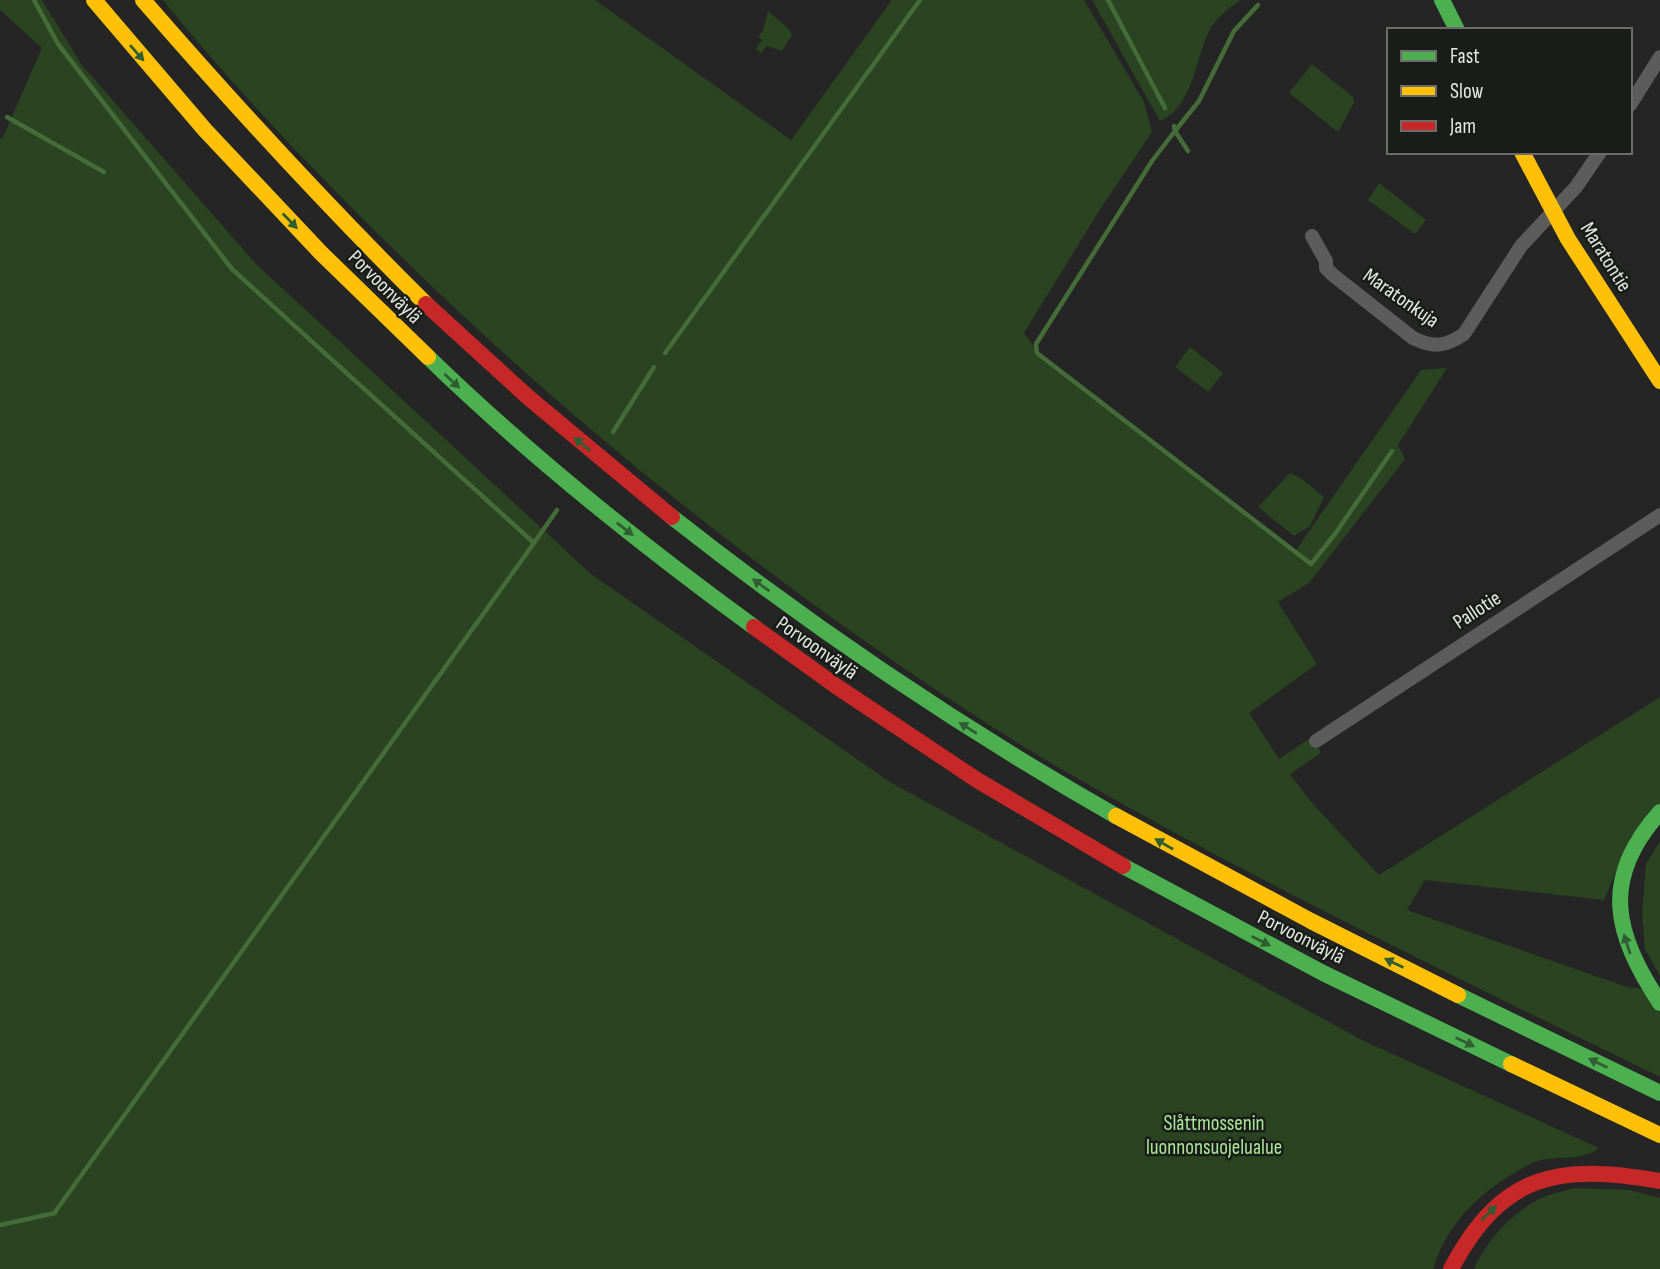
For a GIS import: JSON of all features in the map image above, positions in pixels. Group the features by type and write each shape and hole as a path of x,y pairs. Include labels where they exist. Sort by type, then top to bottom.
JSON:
{"main road":[{"name":"Porvoonväylä","path":"94,0 254,184 423,354 562,479 786,653 932,752 1167,891 1359,990 1660,1135"},
{"name":"Porvoonväylä","path":"143,0 240,113 338,216 428,304 569,433 758,583 969,729 1223,877 1660,1093"},
{"path":"1442,0 1456,28"},
{"name":"Maratontie","path":"1523,154 1568,239 1660,381"},
{"path":"1660,812 1646,827 1633,848 1625,868 1619,901 1621,921 1630,954 1642,979 1660,1003"},
{"path":"1451,1269 1473,1229 1503,1199 1523,1187 1580,1171 1623,1174 1660,1181"}],"street":[{"path":"1632,102 1660,57"},
{"name":"Maratonkuja","path":"1312,236 1326,261 1326,268 1413,338 1434,346 1453,341 1464,334 1521,246 1576,187 1599,154"},
{"name":"Pallotie","path":"1317,741 1660,515"}],"green space":[{"name":"Slåttmossenin luonnonsuojelualue","path":"0,0 42,0 82,65 255,263 591,574 890,782 1362,1040 1599,1148 1586,1155 1538,1161 1498,1183 1474,1203 1454,1226 1433,1269 0,1269 0,138 2,139 42,48 0,10"},
{"path":"163,0 595,0 791,140 892,0 1084,0 1144,102 1152,132 1099,211 1024,333 1041,356 1296,550 1421,370 1447,368 1398,445 1405,459 1309,583 1278,602 1317,664 1249,713 1279,759 1312,737 1321,753 1290,774 1312,803 1379,875 1660,697 1660,805 1631,837 1604,900 1425,880 1407,910 1627,987 1642,989 1660,1012 1660,1077 1358,928 1134,811 1003,734 835,620 642,472 549,394 459,312 306,161 233,82"},
{"path":"1092,0 1240,0 1212,26 1192,82 1180,105 1160,121"},
{"path":"768,11 789,29 792,35 782,51 767,46 761,53 756,49 762,40 758,37 763,30"},
{"path":"1312,64 1353,97 1354,103 1338,132 1289,93"},
{"path":"1379,183 1426,220 1415,234 1368,200"},
{"path":"1190,347 1223,373 1208,392 1175,367"},
{"path":"1290,473 1324,497 1310,526 1294,536 1258,507"},
{"path":"1660,841 1660,976 1645,949 1642,913 1646,864"},
{"path":"1574,1188 1630,1190 1660,1198 1660,1269 1474,1269 1492,1239 1517,1213 1541,1198"}],"waterway":[{"path":"34,0 58,44 232,269 534,543 557,510"},
{"path":"665,353 920,0"},
{"path":"1108,0 1165,108"},
{"path":"1188,151 1175,131 1199,101 1234,31 1258,5"},
{"path":"7,117 104,172"},
{"path":"1174,126 1175,131 1152,161 1036,344 1037,353 1311,564 1392,451"},
{"path":"613,432 654,367"},
{"path":"55,1212 534,543"},
{"path":"0,1225 55,1213"}],"traffic: fast":[{"path":"1442,0 1456,28"},
{"path":"428,357 586,498 754,627"},
{"path":"672,517 779,598 888,675 1116,816"},
{"path":"1660,812 1628,860 1620,906 1632,953 1660,1003"},
{"path":"1123,866 1323,973 1511,1064"},
{"path":"1458,995 1660,1093"}],"traffic: slow":[{"path":"94,0 205,130 321,253 428,357"},
{"path":"143,0 282,155 426,304"},
{"path":"1523,154 1568,239 1660,381"},
{"path":"1116,816 1311,921 1458,995"},
{"path":"1511,1064 1660,1135"}],"traffic: jam":[{"path":"426,304 529,398 672,517"},
{"path":"754,627 836,686 977,780 1123,866"},
{"path":"1451,1269 1470,1237 1491,1212 1513,1194 1536,1182 1562,1176 1591,1174 1660,1181"}]}
